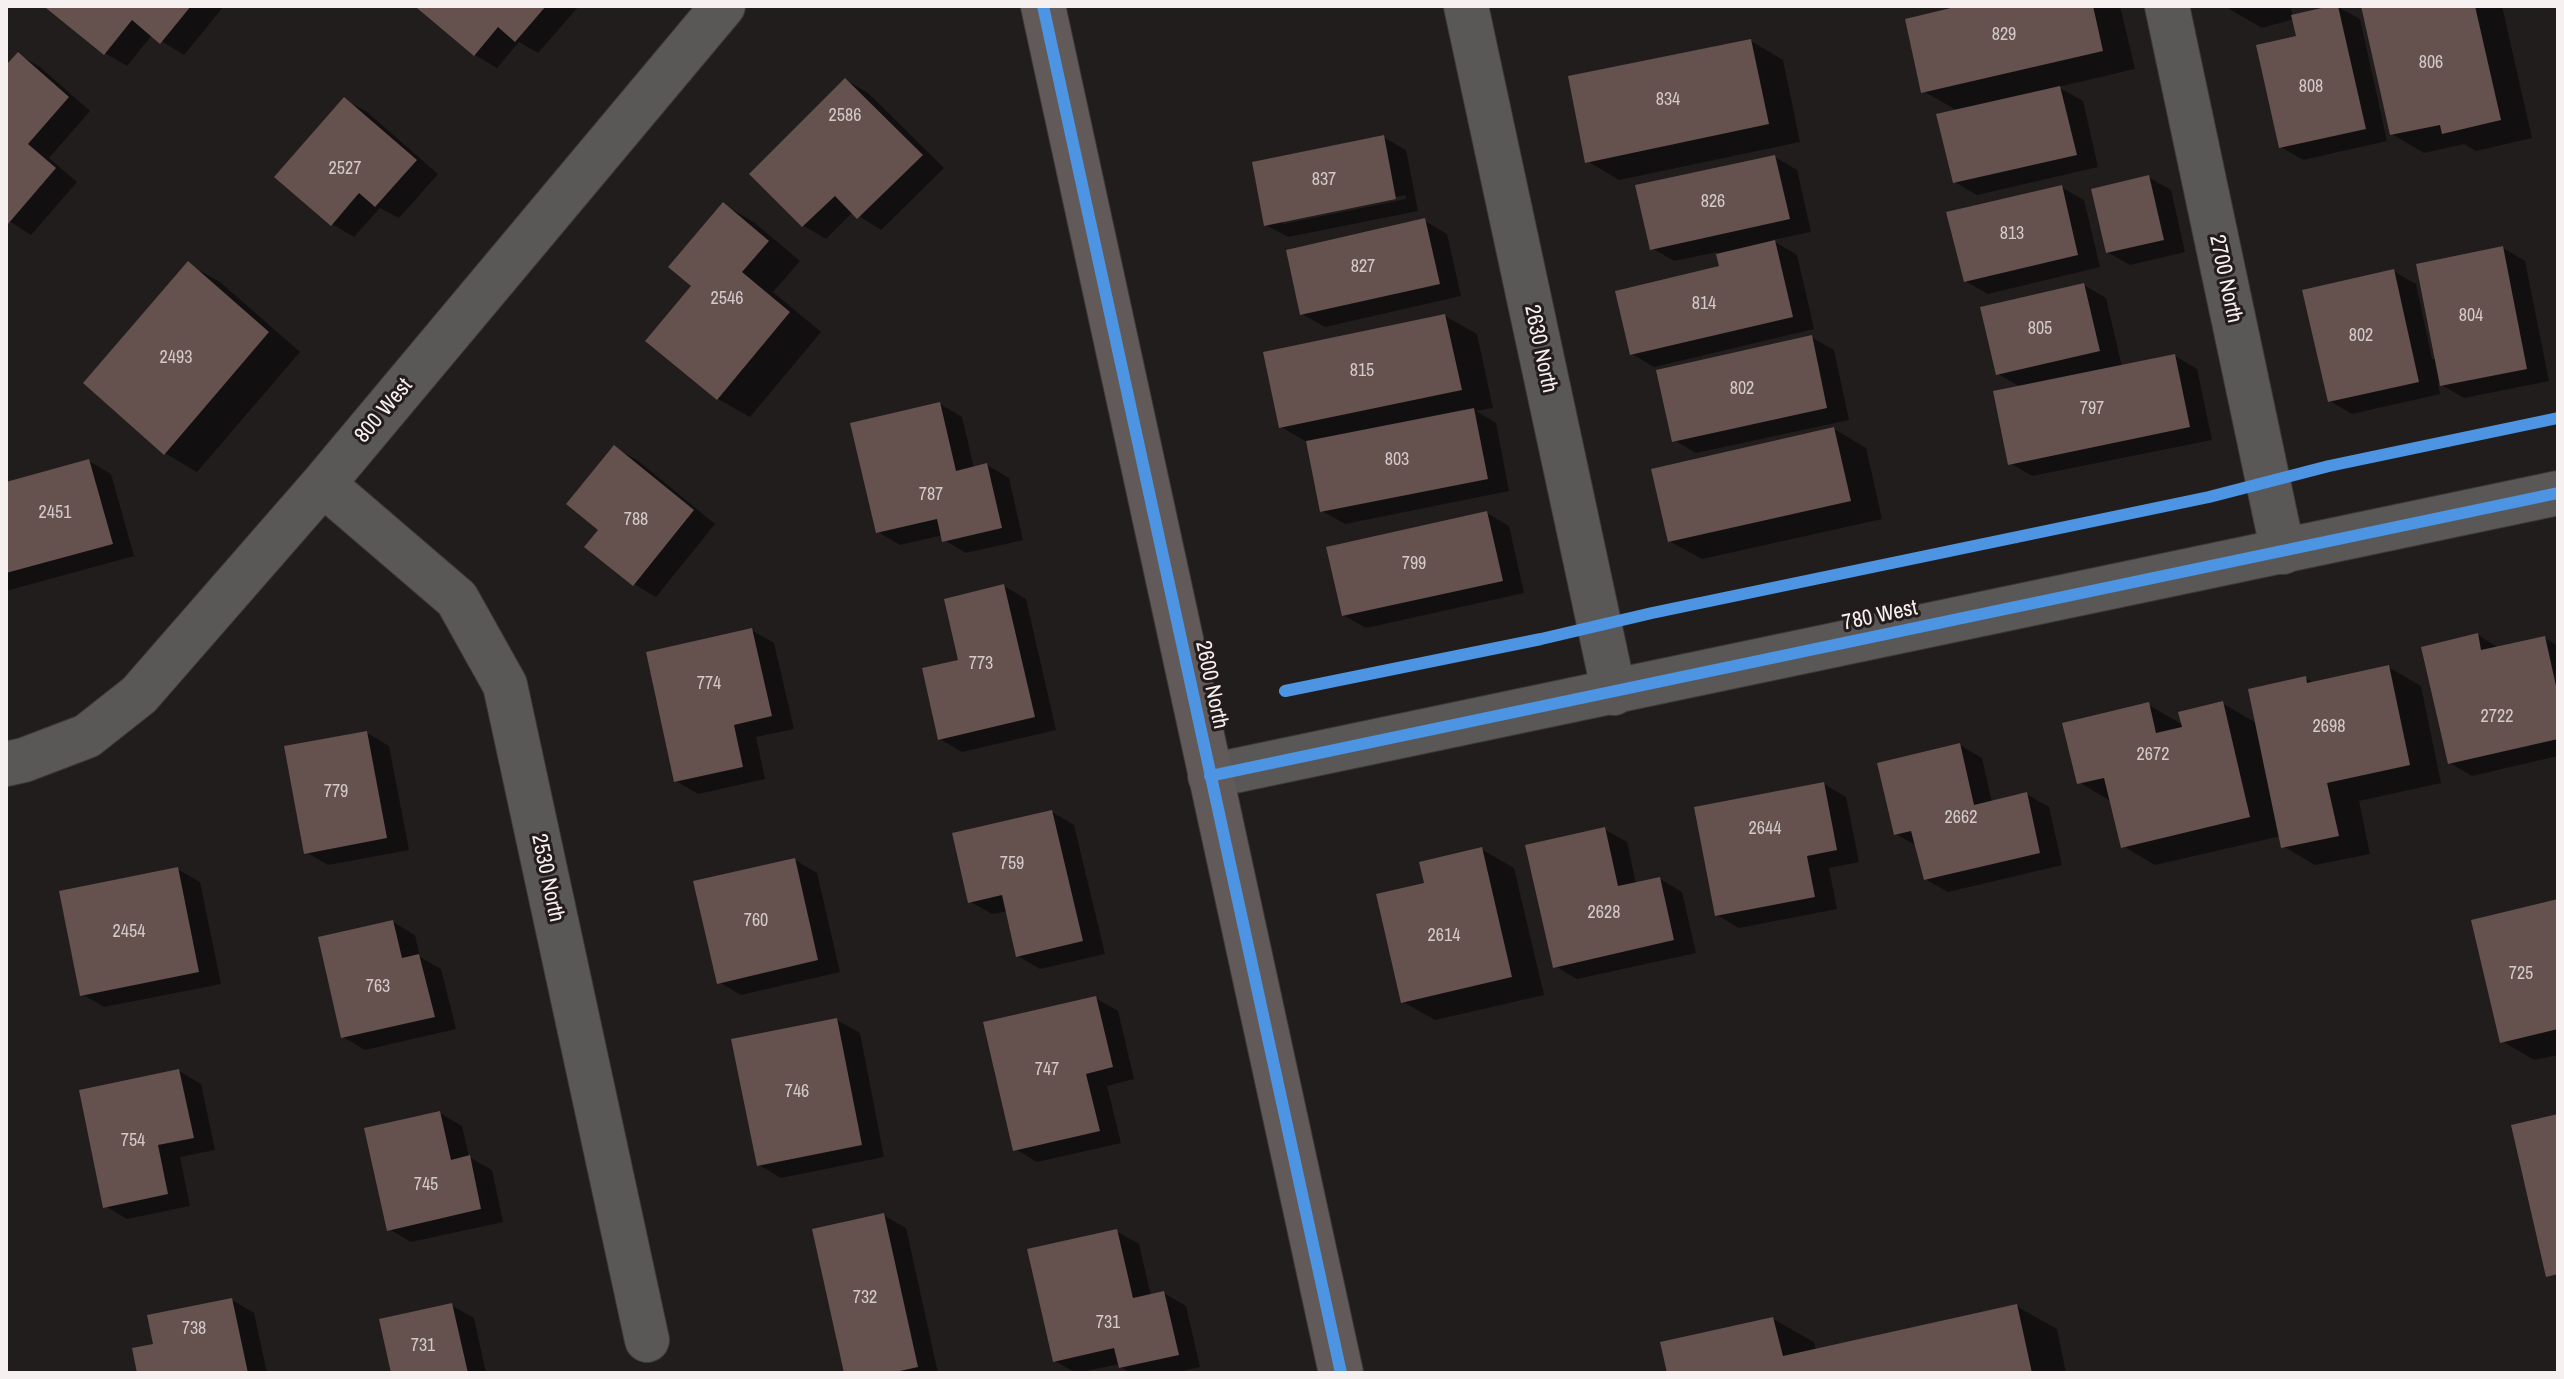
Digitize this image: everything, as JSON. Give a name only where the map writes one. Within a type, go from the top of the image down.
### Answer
[{"type":"street","name":"800 West","points":[[6,764],[87,736],[139,695],[323,484],[723,6]]},
{"type":"street","name":"2600 North","points":[[1043,6],[1341,1373]]},
{"type":"street","name":"2630 North","points":[[1466,6],[1614,693]]},
{"type":"street","name":"2700 North","points":[[2167,6],[2283,552]]},
{"type":"street","name":"2530 North","points":[[323,484],[457,599],[505,685],[647,1340]]},
{"type":"street","name":"780 West","points":[[1210,776],[2558,493]]},
{"type":"building","points":[[191,6],[160,44],[132,20],[104,55],[46,8]]},
{"type":"building","points":[[418,6],[546,6],[515,42],[498,27],[474,56]]},
{"type":"building","points":[[1959,6],[2093,6],[2103,51],[1921,93],[1905,19]]},
{"type":"building","points":[[2338,6],[2366,129],[2279,148],[2256,45],[2296,36],[2291,15]]},
{"type":"building","points":[[2361,6],[2475,6],[2501,120],[2442,134],[2440,125],[2390,135]]},
{"type":"building","points":[[1751,39],[1769,124],[1585,163],[1568,76]]},
{"type":"building","points":[[18,52],[69,97],[28,144],[56,168],[8,224],[6,65]]},
{"type":"building","points":[[845,78],[923,155],[857,219],[835,196],[802,227],[749,174]]},
{"type":"building","points":[[2060,86],[2077,155],[1953,183],[1936,114]]},
{"type":"building","points":[[344,97],[417,160],[375,207],[359,193],[331,226],[274,177]]},
{"type":"building","points":[[1384,135],[1396,199],[1264,226],[1252,162]]},
{"type":"building","points":[[1775,155],[1790,219],[1650,250],[1635,185]]},
{"type":"building","points":[[2149,175],[2164,240],[2106,253],[2091,189]]},
{"type":"building","points":[[2062,185],[2078,255],[1964,282],[1946,212]]},
{"type":"building","points":[[723,202],[769,241],[742,272],[790,312],[717,400],[645,341],[691,286],[668,267]]},
{"type":"building","points":[[1425,218],[1440,284],[1300,315],[1286,250]]},
{"type":"building","points":[[1775,240],[1793,317],[1630,355],[1615,291],[1719,266],[1716,254]]},
{"type":"building","points":[[2503,246],[2527,369],[2440,386],[2416,264]]},
{"type":"building","points":[[188,261],[269,332],[164,455],[83,383]]},
{"type":"building","points":[[2394,269],[2419,382],[2328,402],[2302,290]]},
{"type":"building","points":[[2084,283],[2100,351],[1996,375],[1980,307]]},
{"type":"building","points":[[1445,314],[1462,390],[1279,428],[1263,352]]},
{"type":"building","points":[[1812,335],[1827,408],[1672,442],[1656,370]]},
{"type":"building","points":[[2175,354],[2190,427],[2008,465],[1993,391]]},
{"type":"building","points":[[940,402],[956,471],[987,463],[1002,528],[942,542],[937,519],[876,533],[850,423]]},
{"type":"building","points":[[1474,408],[1488,479],[1320,512],[1306,441]]},
{"type":"building","points":[[1834,427],[1851,501],[1668,542],[1651,469]]},
{"type":"building","points":[[614,445],[694,510],[633,586],[584,547],[598,530],[566,504]]},
{"type":"building","points":[[89,459],[113,544],[6,573],[6,482]]},
{"type":"building","points":[[1487,511],[1503,581],[1342,616],[1326,547]]},
{"type":"building","points":[[1004,584],[1035,717],[938,740],[922,668],[958,660],[944,599]]},
{"type":"building","points":[[752,628],[772,716],[734,725],[743,767],[674,782],[646,652]]},
{"type":"building","points":[[2478,633],[2481,650],[2545,636],[2558,695],[2558,739],[2448,764],[2421,647]]},
{"type":"building","points":[[2389,665],[2410,765],[2327,783],[2339,836],[2281,848],[2248,689],[2306,676],[2307,683]]},
{"type":"building","points":[[2223,701],[2250,817],[2121,848],[2104,778],[2077,784],[2062,723],[2149,702],[2156,733],[2182,727],[2178,712]]},
{"type":"building","points":[[367,731],[387,838],[304,854],[284,746]]},
{"type":"building","points":[[1960,743],[1974,805],[2027,792],[2040,853],[1924,880],[1911,831],[1894,835],[1877,763]]},
{"type":"building","points":[[1824,782],[1837,850],[1807,856],[1815,897],[1715,916],[1694,807]]},
{"type":"building","points":[[1052,810],[1083,941],[1016,957],[1002,895],[968,903],[952,833]]},
{"type":"building","points":[[1605,827],[1618,886],[1660,877],[1674,940],[1553,968],[1525,845]]},
{"type":"building","points":[[1482,847],[1512,977],[1401,1003],[1376,894],[1424,883],[1419,862]]},
{"type":"building","points":[[795,858],[818,960],[717,984],[693,881]]},
{"type":"building","points":[[178,867],[199,972],[80,996],[59,891]]},
{"type":"building","points":[[2558,899],[2558,1029],[2500,1043],[2471,920]]},
{"type":"building","points":[[393,920],[402,958],[419,954],[435,1017],[341,1038],[318,937]]},
{"type":"building","points":[[1096,996],[1113,1067],[1086,1074],[1100,1131],[1013,1151],[983,1022]]},
{"type":"building","points":[[837,1018],[862,1145],[757,1166],[731,1039]]},
{"type":"building","points":[[179,1069],[194,1138],[158,1145],[168,1194],[103,1208],[79,1090]]},
{"type":"building","points":[[440,1111],[451,1160],[470,1155],[481,1209],[387,1231],[364,1128]]},
{"type":"building","points":[[2558,1114],[2558,1274],[2546,1277],[2511,1125]]},
{"type":"building","points":[[884,1213],[918,1367],[891,1373],[844,1373],[812,1229]]},
{"type":"building","points":[[1117,1229],[1133,1298],[1164,1291],[1179,1355],[1119,1368],[1114,1348],[1053,1362],[1027,1249]]},
{"type":"building","points":[[232,1298],[248,1373],[137,1373],[132,1348],[153,1344],[147,1315]]},
{"type":"building","points":[[452,1303],[468,1373],[391,1373],[379,1319]]},
{"type":"building","points":[[2017,1304],[2032,1373],[1667,1373],[1660,1342],[1773,1317],[1783,1356]]},
{"type":"cycle path","points":[[1043,6],[1341,1373]]},
{"type":"cycle path","points":[[1285,691],[2209,497],[2329,466],[2558,418]]},
{"type":"cycle path","points":[[1210,776],[2558,493]]}]
